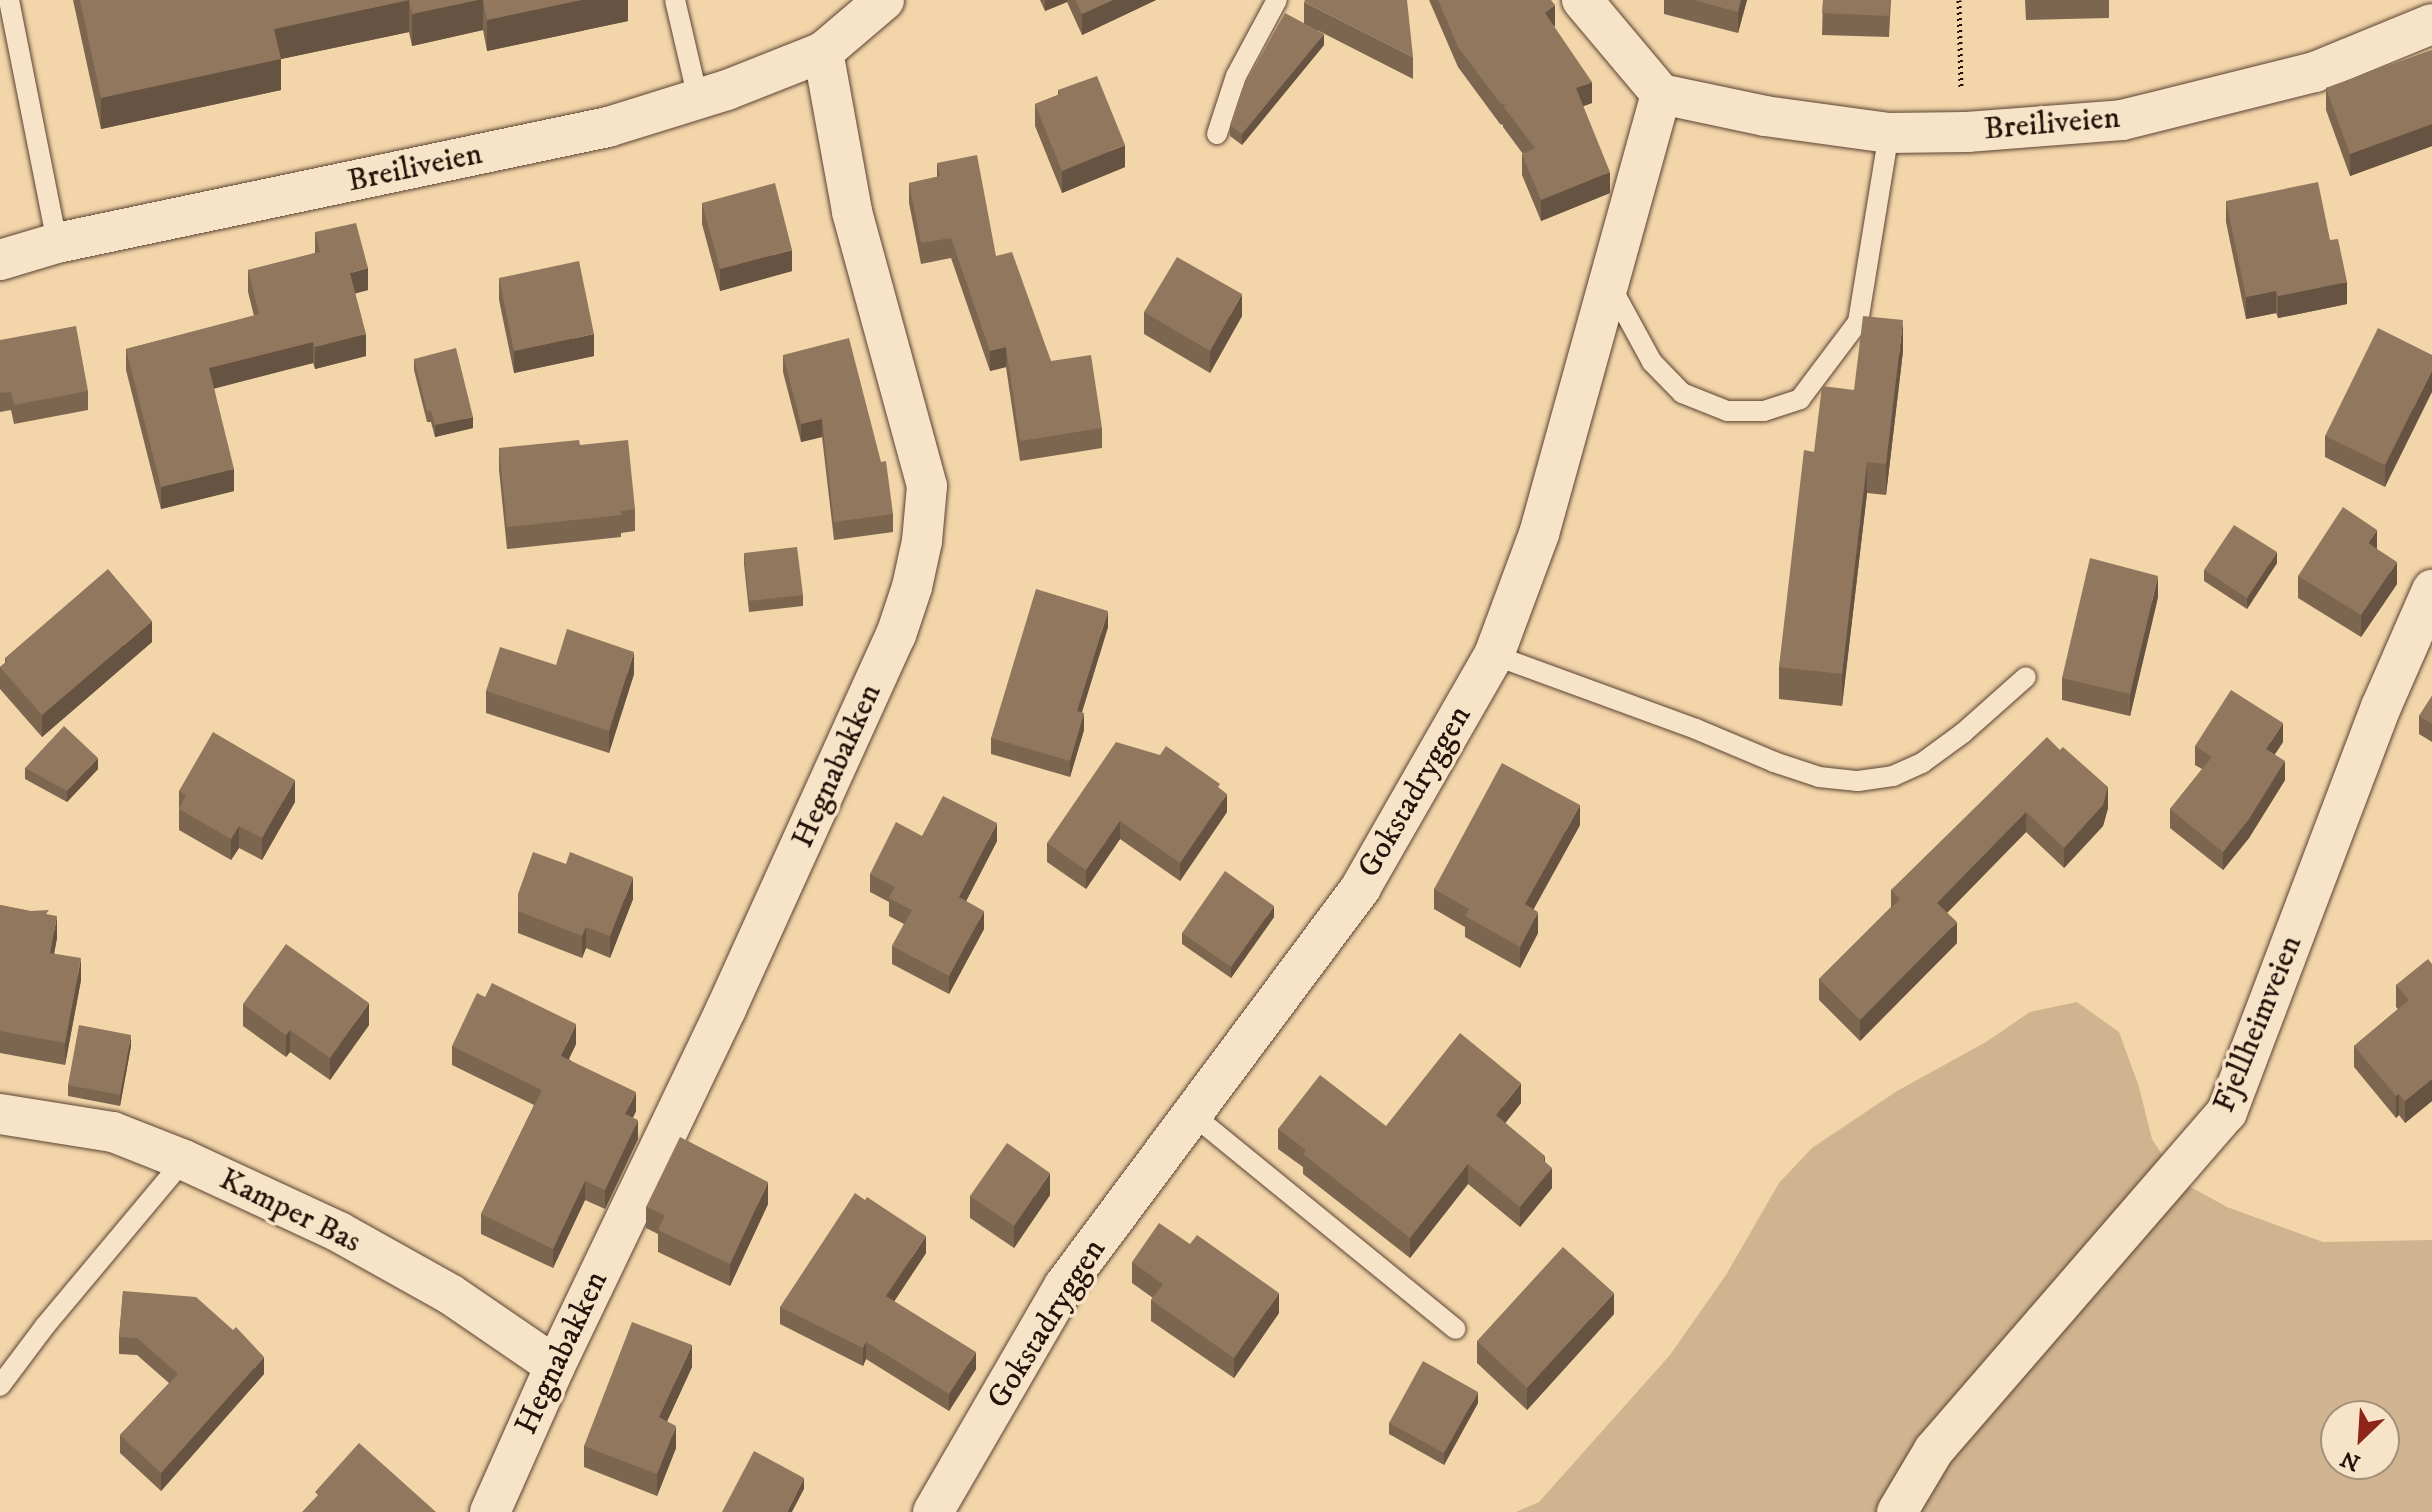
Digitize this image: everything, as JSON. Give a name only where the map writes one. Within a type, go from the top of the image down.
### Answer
[{"type":"street","points":[[823,52],[884,0]]},
{"type":"street","points":[[1582,0],[1661,94]]},
{"type":"street","name":"Breiliveien","points":[[1661,94],[1765,116],[1889,133],[1967,132],[2122,120],[2315,72],[2432,24]]},
{"type":"street","name":"Breiliveien","points":[[0,260],[57,243],[608,127],[698,99],[823,52]]},
{"type":"street","name":"Hegnabakken","points":[[490,1512],[555,1366],[726,1009],[896,635],[922,541],[927,486],[852,211],[823,52]]},
{"type":"street","name":"Gokstadryggen","points":[[933,1512],[1064,1286],[1361,887],[1494,655],[1539,534],[1661,94]]},
{"type":"street","name":"Fjellheimveien","points":[[1897,1512],[1934,1450],[2227,1112],[2381,707],[2432,590]]},
{"type":"street","name":"Kamper Bas","points":[[0,1114],[113,1132],[184,1160],[339,1232],[436,1286],[555,1366]]},
{"type":"lane","points":[[9,0],[57,243]]},
{"type":"lane","points":[[675,0],[698,99]]},
{"type":"lane","points":[[1217,134],[1236,76],[1277,0]]},
{"type":"lane","points":[[1610,285],[1652,362],[1682,393],[1727,411],[1764,411],[1800,399],[1858,322],[1889,133]]},
{"type":"lane","points":[[1494,655],[1696,729],[1774,762],[1819,777],[1858,781],[1893,776],[1922,763],[1963,733],[2026,677]]},
{"type":"lane","points":[[1192,1114],[1456,1329]]},
{"type":"lane","points":[[0,1386],[45,1326],[184,1160]]},
{"type":"path","points":[[1959,0],[1960,77],[1967,132]]},
{"type":"shaded area","points":[[2077,1002],[2119,1032],[2139,1087],[2152,1139],[2178,1180],[2227,1207],[2323,1242],[2432,1240],[2432,1512],[1516,1512],[1539,1502],[1670,1355],[1726,1275],[1779,1183],[1812,1148],[1897,1091],[1986,1042],[2030,1012]]},
{"type":"building","points":[[80,0],[409,0],[274,29],[281,59],[101,98]]},
{"type":"building","points":[[409,0],[478,0],[412,14]]},
{"type":"building","points":[[483,0],[581,0],[487,20]]},
{"type":"building","points":[[1075,0],[1113,0],[1082,14]]},
{"type":"building","points":[[1407,0],[1413,57],[1304,2]]},
{"type":"building","points":[[1438,0],[1551,0],[1555,5],[1545,13],[1592,82],[1576,88],[1610,172],[1541,200],[1522,154],[1535,148],[1503,106],[1507,106],[1500,103],[1458,47]]},
{"type":"building","points":[[1694,0],[1741,0],[1738,12]]},
{"type":"building","points":[[1823,0],[1890,0],[1889,16],[1822,13]]},
{"type":"building","points":[[1285,13],[1324,34],[1242,134],[1230,125],[1242,89]]},
{"type":"building","points":[[2432,50],[2432,124],[2350,154],[2326,88]]},
{"type":"building","points":[[1097,76],[1125,145],[1062,171],[1035,104],[1060,94],[1058,90]]},
{"type":"building","points":[[977,155],[996,256],[1012,252],[1051,361],[1091,355],[1102,428],[1020,441],[1006,347],[990,351],[951,238],[921,243],[909,183],[940,176],[937,163]]},
{"type":"building","points":[[2318,182],[2330,240],[2338,239],[2347,282],[2278,296],[2276,291],[2246,297],[2226,201]]},
{"type":"building","points":[[775,183],[792,250],[720,269],[702,203]]},
{"type":"building","points":[[356,223],[368,268],[350,273],[366,334],[315,347],[313,342],[209,368],[234,469],[161,487],[126,349],[259,314],[248,270],[320,252],[315,232]]},
{"type":"building","points":[[1177,257],[1242,294],[1210,351],[1144,312]]},
{"type":"building","points":[[579,261],[594,334],[514,351],[499,278]]},
{"type":"building","points":[[1863,316],[1903,320],[1886,464],[1867,462],[1842,674],[1779,667],[1804,450],[1814,452],[1822,386],[1854,390]]},
{"type":"building","points":[[76,326],[88,391],[14,405],[11,392],[0,393],[0,340]]},
{"type":"building","points":[[2378,328],[2432,355],[2432,370],[2385,465],[2325,436]]},
{"type":"building","points":[[849,338],[881,462],[886,461],[893,514],[834,522],[822,419],[801,424],[783,355]]},
{"type":"building","points":[[456,348],[473,417],[435,425],[431,411],[427,411],[414,359]]},
{"type":"building","points":[[579,440],[580,445],[628,440],[635,509],[621,511],[621,515],[507,527],[499,448]]},
{"type":"building","points":[[2343,507],[2377,530],[2368,543],[2397,562],[2361,615],[2298,576]]},
{"type":"building","points":[[2234,525],[2277,552],[2247,598],[2204,570]]},
{"type":"building","points":[[797,547],[803,595],[749,601],[744,553]]},
{"type":"building","points":[[2090,558],[2158,576],[2130,694],[2062,678]]},
{"type":"building","points":[[108,569],[152,621],[42,715],[0,667],[7,661],[5,658]]},
{"type":"building","points":[[1036,589],[1108,611],[1077,711],[1084,713],[1070,761],[991,738]]},
{"type":"building","points":[[567,629],[634,652],[609,731],[486,691],[500,647],[556,665]]},
{"type":"building","points":[[2231,690],[2283,723],[2266,749],[2285,761],[2249,819],[2223,852],[2170,809],[2212,757],[2195,746]]},
{"type":"building","points":[[2432,696],[2432,724],[2419,716]]},
{"type":"building","points":[[64,726],[98,758],[67,791],[25,768]]},
{"type":"building","points":[[213,732],[295,780],[262,838],[239,826],[231,839],[179,809],[186,795],[179,791]]},
{"type":"building","points":[[2047,737],[2060,750],[2063,747],[2108,787],[2103,805],[2064,848],[2026,812],[1937,903],[1957,922],[1860,1020],[1819,979],[1900,899],[1891,890]]},
{"type":"building","points":[[1116,742],[1160,755],[1166,746],[1220,784],[1218,787],[1227,794],[1180,863],[1120,821],[1086,870],[1047,843]]},
{"type":"building","points":[[1502,763],[1580,805],[1525,904],[1538,912],[1520,947],[1465,916],[1469,909],[1434,889]]},
{"type":"building","points":[[943,796],[997,823],[959,897],[984,911],[949,976],[892,946],[912,910],[889,898],[895,887],[870,874],[896,822],[922,836]]},
{"type":"building","points":[[533,852],[566,864],[570,852],[633,877],[610,936],[586,927],[582,936],[518,911],[518,894]]},
{"type":"building","points":[[1225,871],[1274,906],[1231,967],[1182,933]]},
{"type":"building","points":[[0,905],[31,911],[49,910],[46,914],[57,916],[50,953],[81,958],[65,1043],[0,1031]]},
{"type":"building","points":[[286,944],[369,1003],[330,1058],[290,1030],[286,1035],[243,1004]]},
{"type":"building","points":[[2428,959],[2432,964],[2432,1079],[2405,1101],[2399,1094],[2396,1096],[2354,1046],[2409,1000],[2396,985]]},
{"type":"building","points":[[492,983],[576,1024],[561,1056],[636,1092],[625,1114],[638,1120],[605,1190],[585,1181],[553,1249],[481,1214],[542,1090],[452,1046],[477,993],[485,997]]},
{"type":"building","points":[[79,1025],[131,1035],[120,1095],[68,1085]]},
{"type":"building","points":[[1460,1033],[1521,1083],[1496,1115],[1545,1156],[1543,1160],[1552,1168],[1520,1207],[1468,1164],[1410,1238],[1303,1154],[1306,1150],[1278,1129],[1320,1075],[1386,1126]]},
{"type":"building","points":[[680,1137],[768,1182],[730,1264],[658,1230],[665,1215],[646,1207]]},
{"type":"building","points":[[1007,1143],[1050,1173],[1014,1226],[970,1196]]},
{"type":"building","points":[[855,1193],[865,1200],[867,1197],[926,1236],[886,1296],[976,1352],[949,1394],[866,1342],[863,1348],[780,1307]]},
{"type":"building","points":[[1159,1223],[1190,1244],[1197,1235],[1279,1293],[1234,1358],[1151,1300],[1163,1284],[1132,1262]]},
{"type":"building","points":[[1563,1247],[1614,1293],[1527,1388],[1477,1341]]},
{"type":"building","points":[[123,1291],[196,1297],[233,1330],[236,1327],[264,1357],[161,1473],[120,1435],[178,1374],[137,1338],[119,1337]]},
{"type":"building","points":[[632,1322],[692,1345],[659,1417],[676,1426],[657,1474],[584,1446]]},
{"type":"building","points":[[1423,1361],[1478,1392],[1444,1453],[1389,1423]]},
{"type":"building","points":[[359,1443],[436,1512],[302,1512],[318,1495],[315,1492]]},
{"type":"building","points":[[754,1451],[804,1478],[787,1512],[722,1512]]}]
